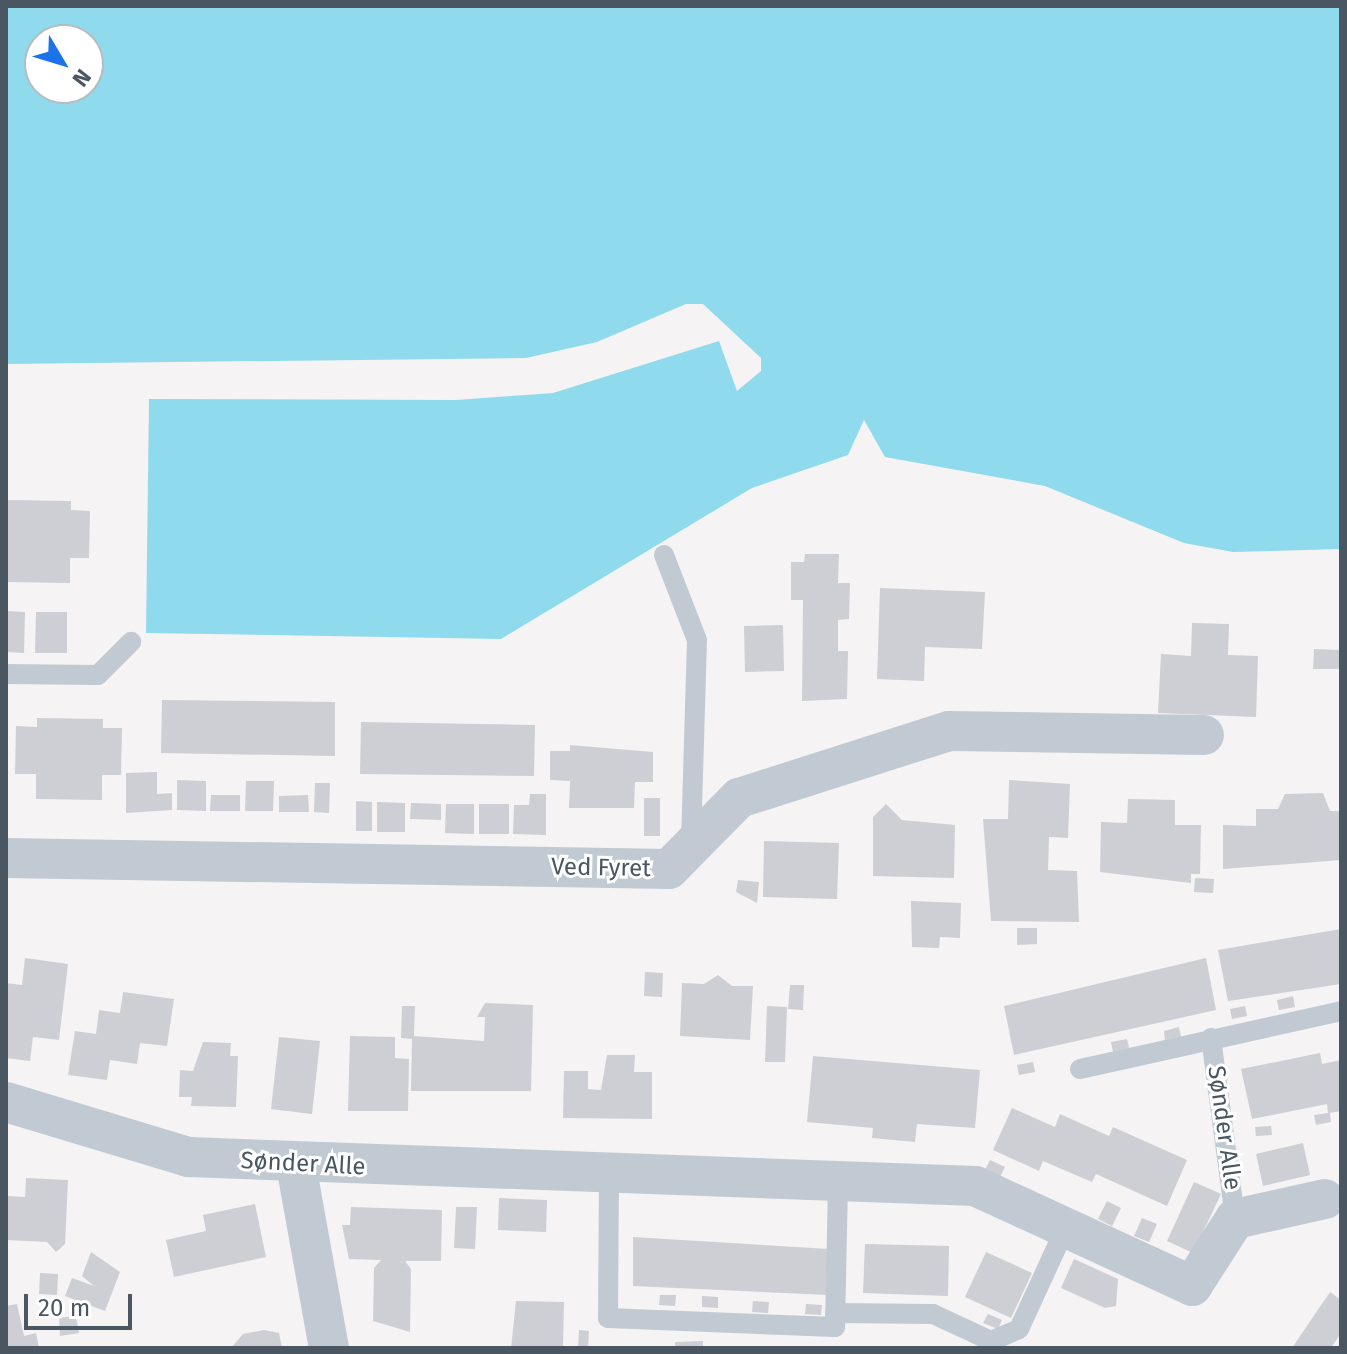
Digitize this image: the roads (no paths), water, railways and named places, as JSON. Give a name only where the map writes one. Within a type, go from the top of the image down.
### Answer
[{"type":"street","name":"Ved Fyret","points":[[6,858],[669,869],[739,798],[949,731],[1204,735]]},
{"type":"street","name":"Sønder Alle","points":[[6,1102],[188,1157],[296,1165],[838,1179],[975,1186],[1192,1286],[1235,1219],[1325,1199]]},
{"type":"street","points":[[296,1165],[329,1348]]},
{"type":"lane","points":[[664,555],[697,640],[690,847]]},
{"type":"lane","points":[[6,674],[98,675],[131,642]]},
{"type":"lane","name":"Sønder Alle","points":[[1080,1069],[1341,1011]]},
{"type":"lane","name":"Sønder Alle","points":[[1211,1038],[1231,1146],[1235,1219]]},
{"type":"lane","points":[[609,1174],[608,1318],[835,1327],[838,1179]]},
{"type":"lane","points":[[835,1313],[933,1314],[991,1341],[1019,1329],[1066,1227]]},
{"type":"water","points":[[6,6],[1341,6],[1341,549],[1233,552],[1184,543],[1045,486],[885,457],[864,420],[848,455],[752,488],[501,639],[146,633],[149,399],[456,400],[553,393],[719,341],[737,391],[761,371],[761,358],[703,304],[686,304],[597,342],[526,358],[6,364]]}]
